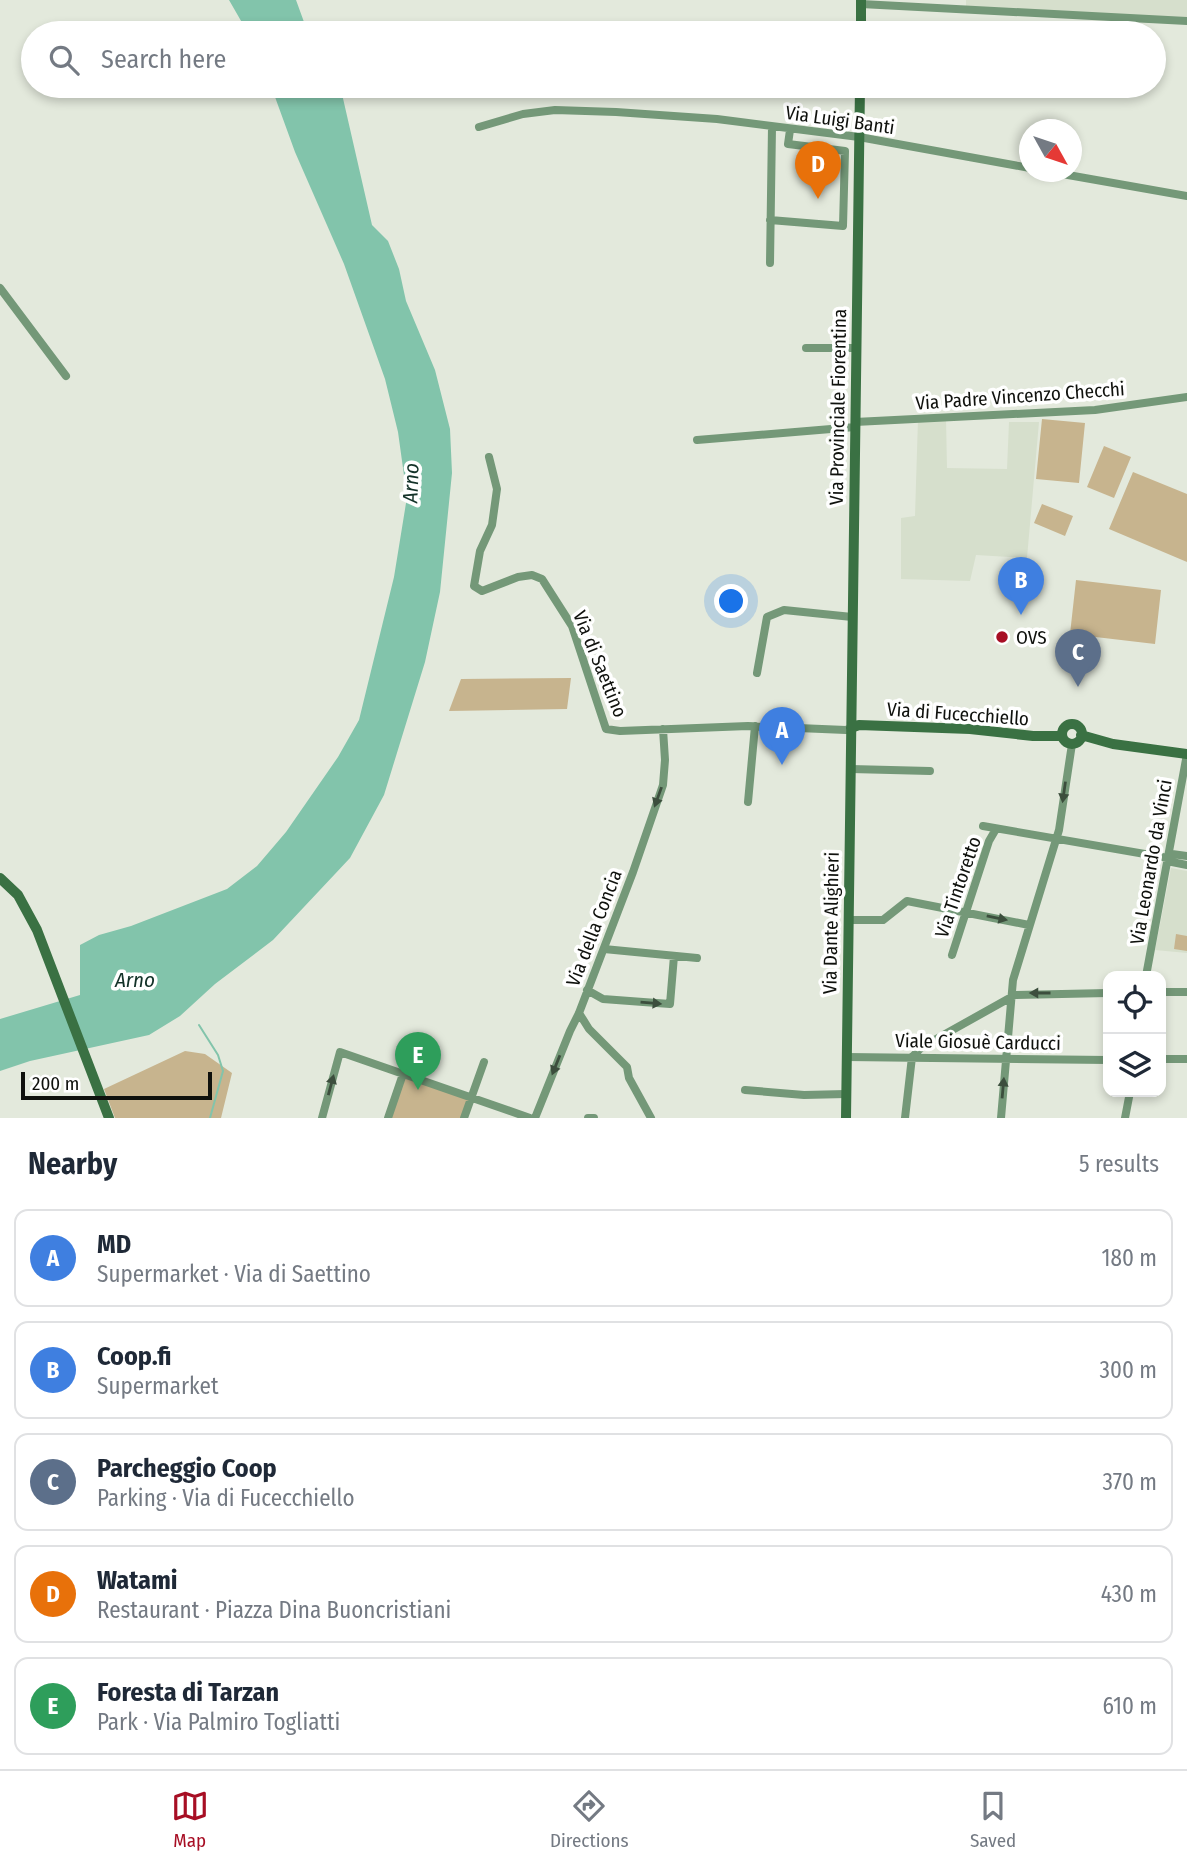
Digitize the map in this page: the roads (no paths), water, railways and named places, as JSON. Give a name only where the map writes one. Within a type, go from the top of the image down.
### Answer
[{"type":"main road","points":[[861,2],[861,21]]},
{"type":"main road","name":"Via Provinciale Fiorentina","points":[[851,728],[860,98]]},
{"type":"main road","name":"Via di Fucecchiello","points":[[851,728],[859,725],[970,729],[1033,736],[1062,736],[1064,727],[1070,724],[1079,727],[1081,735],[1113,744],[1187,754]]},
{"type":"main road","name":"Via Dante Alighieri","points":[[846,1118],[851,728]]},
{"type":"main road","points":[[1062,736],[1066,742],[1072,744],[1079,740],[1081,735]]},
{"type":"main road","points":[[0,878],[18,895],[37,930],[109,1118]]},
{"type":"street","points":[[861,2],[1187,21]]},
{"type":"street","name":"Via Luigi Banti","points":[[479,127],[523,114],[555,110],[616,111],[717,119],[859,137],[1019,166]]},
{"type":"street","points":[[770,263],[772,127]]},
{"type":"street","points":[[790,130],[788,144],[845,150],[843,226]]},
{"type":"street","points":[[1082,177],[1187,196]]},
{"type":"street","points":[[770,220],[858,226]]},
{"type":"street","points":[[0,288],[66,376]]},
{"type":"street","points":[[807,348],[857,348]]},
{"type":"street","name":"Via Padre Vincenzo Checchi","points":[[697,440],[855,425],[1095,410],[1187,397]]},
{"type":"street","name":"Via di Saettino","points":[[489,457],[497,489],[492,525],[480,551],[474,586],[482,591],[518,577],[532,575],[541,579],[572,626],[604,726],[612,731],[755,726],[846,730],[851,728]]},
{"type":"street","points":[[757,673],[767,617],[784,610],[852,617]]},
{"type":"street","points":[[748,802],[755,726]]},
{"type":"street","name":"Via della Concia","points":[[651,1118],[629,1078],[627,1067],[589,1029],[579,1013],[663,785],[666,760],[663,729]]},
{"type":"street","points":[[1000,1118],[1010,997],[1017,963],[1055,840],[1072,744]]},
{"type":"street","name":"Via Leonardo da Vinci","points":[[1147,971],[1187,754]]},
{"type":"street","points":[[851,769],[930,771]]},
{"type":"street","points":[[983,826],[1168,858],[1172,862],[1187,865]]},
{"type":"street","name":"Via Tintoretto","points":[[951,955],[989,841],[996,829]]},
{"type":"street","points":[[1168,858],[1172,854],[1187,856]]},
{"type":"street","points":[[849,920],[883,920],[907,901],[1029,925]]},
{"type":"street","points":[[604,949],[697,958]]},
{"type":"street","points":[[587,990],[603,999],[670,1004],[674,956]]},
{"type":"street","points":[[1166,992],[1187,992]]},
{"type":"street","points":[[905,1118],[912,1057],[922,1047],[1010,997],[1023,993],[1103,993]]},
{"type":"street","points":[[322,1118],[340,1052],[532,1118],[579,1013]]},
{"type":"street","name":"Viale Giosuè Carducci","points":[[847,1056],[1103,1060]]},
{"type":"street","points":[[1166,1059],[1187,1059]]},
{"type":"street","points":[[464,1118],[484,1062]]},
{"type":"street","points":[[388,1118],[403,1074]]},
{"type":"street","points":[[745,1090],[804,1095],[846,1094]]},
{"type":"street","points":[[1125,1118],[1128,1097]]},
{"type":"street","points":[[588,1118],[594,1118]]},
{"type":"water","points":[[229,0],[296,0],[304,21],[241,21]]},
{"type":"water","name":"Arno","points":[[275,98],[343,98],[372,225],[388,241],[399,269],[406,301],[435,370],[450,429],[452,473],[440,592],[425,662],[384,795],[350,858],[273,940],[215,984],[180,1016],[149,1035],[30,1061],[0,1071],[0,1019],[80,995],[80,945],[99,935],[131,926],[227,889],[257,866],[286,832],[338,757],[359,720],[394,577],[407,497],[398,432],[385,379],[344,264],[295,152]]},
{"type":"waterway","points":[[199,1025],[218,1055],[223,1071],[210,1118]]},
{"type":"place","name":"Watami","points":[[818,199]]},
{"type":"place","name":"Coop.fi","points":[[1021,615]]},
{"type":"place","name":"OVS","points":[[1002,637]]},
{"type":"place","name":"Parcheggio Coop","points":[[1078,687]]},
{"type":"place","name":"MD","points":[[782,765]]},
{"type":"place","name":"Foresta di Tarzan","points":[[418,1090]]}]
